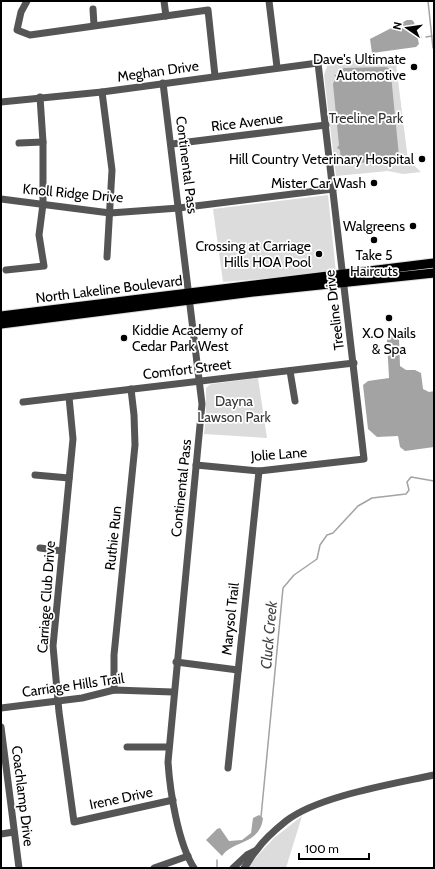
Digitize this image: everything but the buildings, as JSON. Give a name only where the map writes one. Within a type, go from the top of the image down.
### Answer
[{"type":"main road","name":"North Lakeline Boulevard","points":[[1,324],[190,297],[344,278],[434,263]]},
{"type":"main road","name":"North Lakeline Boulevard","points":[[344,278],[434,273]]},
{"type":"main road","name":"North Lakeline Boulevard","points":[[1,316],[190,297]]},
{"type":"street","points":[[27,1],[21,12],[17,30],[30,35],[208,10],[215,76]]},
{"type":"street","points":[[164,1],[166,16]]},
{"type":"street","points":[[269,1],[277,67]]},
{"type":"street","points":[[93,9],[94,25]]},
{"type":"street","name":"Meghan Drive","points":[[1,102],[102,92],[277,67],[318,63]]},
{"type":"street","name":"Treeline Drive","points":[[318,63],[364,459]]},
{"type":"street","name":"Continental Pass","points":[[163,83],[172,144],[202,404],[168,747],[168,776],[173,800],[188,856],[194,868]]},
{"type":"street","points":[[102,92],[112,170],[106,256]]},
{"type":"street","points":[[6,270],[44,266],[39,235],[43,204],[44,142],[40,97]]},
{"type":"street","name":"Rice Avenue","points":[[172,144],[326,125]]},
{"type":"street","points":[[19,143],[44,142]]},
{"type":"street","name":"Knoll Ridge Drive","points":[[1,200],[110,213],[179,208],[333,189]]},
{"type":"street","name":"Comfort Street","points":[[22,402],[354,363]]},
{"type":"street","points":[[290,371],[295,401]]},
{"type":"street","name":"Ruthie Run","points":[[114,690],[114,654],[135,445],[131,389]]},
{"type":"street","name":"Carriage Club Drive","points":[[69,397],[73,439],[53,646],[74,822]]},
{"type":"street","name":"Jolie Lane","points":[[196,465],[259,471],[364,459]]},
{"type":"street","name":"Marysol Trail","points":[[228,768],[259,471]]},
{"type":"street","points":[[35,475],[69,478]]},
{"type":"street","points":[[40,548],[62,551]]},
{"type":"street","points":[[176,662],[238,670]]},
{"type":"street","name":"Carriage Hills Trail","points":[[1,708],[82,698],[114,690],[173,692]]},
{"type":"street","name":"Coachlamp Drive","points":[[1,727],[19,868]]},
{"type":"street","points":[[127,747],[168,747]]},
{"type":"street","points":[[233,868],[247,855],[255,851],[287,820],[309,806],[434,775]]},
{"type":"street","name":"Irene Drive","points":[[74,822],[173,800]]},
{"type":"street","points":[[1,834],[14,832]]},
{"type":"street","points":[[244,868],[251,860],[255,851]]},
{"type":"street","points":[[154,868],[188,856]]},
{"type":"green space","name":"Treeline Park","points":[[395,56],[408,160],[421,172],[403,174],[388,171],[336,176],[324,75],[328,63]]},
{"type":"green space","points":[[328,195],[336,273],[223,282],[213,209]]},
{"type":"green space","name":"Dayna Lawson Park","points":[[258,378],[267,438],[204,434],[206,416],[206,388],[211,384]]},
{"type":"green space","points":[[302,816],[286,868],[246,868],[274,838]]},
{"type":"shaded area","points":[[407,20],[412,20],[414,22],[419,44],[416,47],[372,53],[370,39]]},
{"type":"shaded area","name":"Treeline Park","points":[[344,68],[389,68],[391,75],[399,156],[395,160],[346,164],[341,163],[340,150],[337,148],[339,145],[333,84],[336,77],[334,75],[339,75],[339,70]]},
{"type":"shaded area","points":[[396,333],[399,338],[400,366],[406,370],[415,370],[421,373],[423,389],[429,392],[434,391],[434,447],[405,451],[400,447],[398,436],[377,437],[368,429],[363,385],[368,381],[389,378],[387,340],[388,335]]},
{"type":"shaded area","points":[[259,815],[263,818],[261,827],[257,833],[252,838],[233,847],[222,856],[206,840],[220,828],[229,841],[242,840],[251,833],[253,818]]},
{"type":"waterway","points":[[428,1],[433,48]]},
{"type":"waterway","points":[[426,37],[432,36]]},
{"type":"waterway","points":[[416,38],[421,37]]},
{"type":"waterway","name":"Cluck Creek","points":[[261,817],[283,588],[294,575],[317,559],[320,545],[327,535],[333,533],[358,506],[372,498],[406,494],[409,490],[407,482],[411,477],[434,481]]},
{"type":"waterway","name":"Cluck Creek","points":[[217,860],[217,868]]},
{"type":"place","name":"Dave's Ultimate Automotive","points":[[414,67]]},
{"type":"place","name":"Hill Country Veterinary Hospital","points":[[422,159]]},
{"type":"place","name":"Mister Car Wash","points":[[374,183]]},
{"type":"place","name":"Walgreens","points":[[413,226]]},
{"type":"place","name":"Take 5 Haircuts","points":[[374,240]]},
{"type":"place","name":"Crossing at Carriage Hills HOA Pool","points":[[319,254]]},
{"type":"place","name":"X.O Nails & Spa","points":[[389,318]]},
{"type":"place","name":"Kiddie Academy of Cedar Park West","points":[[124,338]]}]
